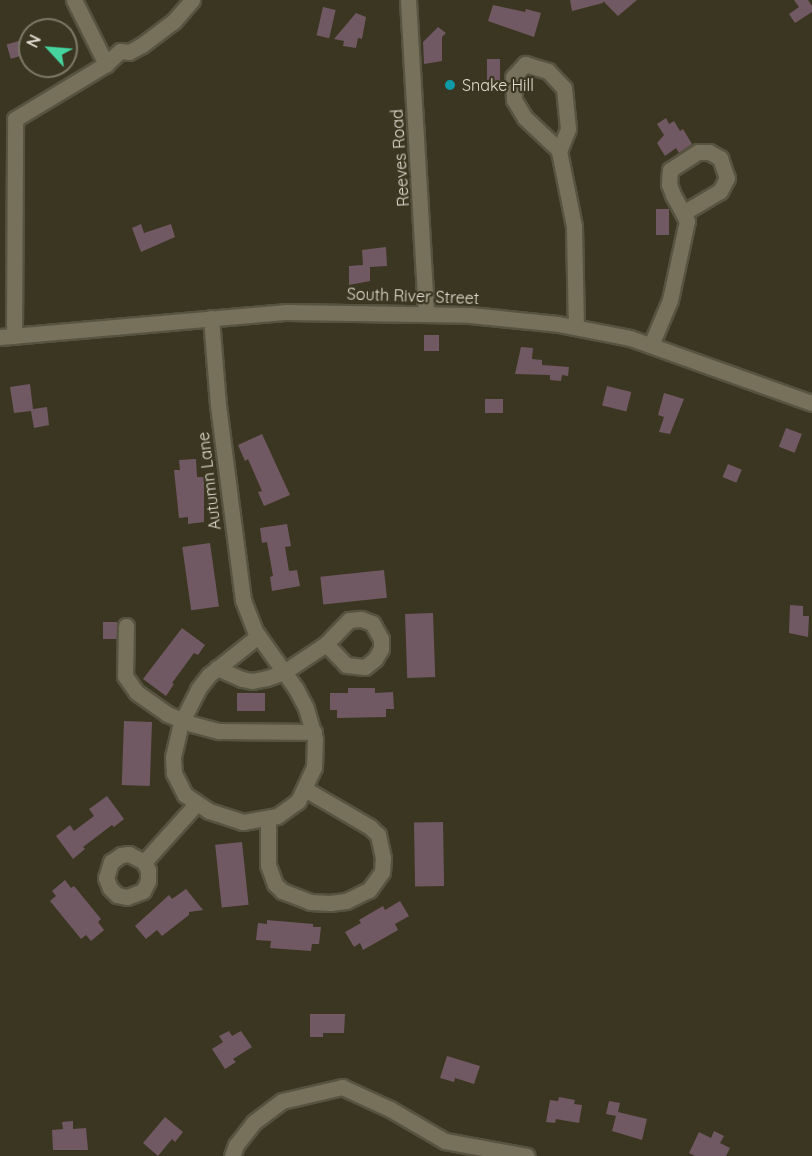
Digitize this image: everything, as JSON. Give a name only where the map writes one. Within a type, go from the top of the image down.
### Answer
[{"type":"street","points":[[74,0],[106,64]]},
{"type":"street","points":[[7,336],[15,119],[106,64],[120,51],[129,52],[173,22],[192,0]]},
{"type":"street","name":"Reeves Road","points":[[408,0],[426,313]]},
{"type":"street","points":[[559,150],[525,118],[513,99],[513,77],[525,64],[548,71],[564,88],[568,129],[559,150],[574,226],[576,327]]},
{"type":"street","points":[[651,345],[670,300],[687,221],[683,213]]},
{"type":"street","name":"South River Street","points":[[7,336],[287,312],[470,315],[576,327],[651,345],[812,403]]},
{"type":"street","name":"Autumn Lane","points":[[212,318],[218,405],[243,600],[258,636],[306,708],[314,732],[314,767],[305,789],[288,810],[268,820]]},
{"type":"street","points":[[126,626],[124,667],[128,683],[148,702],[182,720],[219,731],[314,732]]},
{"type":"street","points":[[258,636],[217,668],[198,689],[182,720],[175,742],[174,773],[185,795],[196,804],[243,822],[268,820],[268,865],[275,884],[282,891],[310,902],[330,903],[346,901],[369,890],[382,872],[383,858],[378,835],[370,827],[305,789]]},
{"type":"street","points":[[217,668],[252,681],[284,672],[326,644]]},
{"type":"street","points":[[144,862],[196,804]]},
{"type":"street","points":[[232,1156],[236,1145],[254,1122],[282,1101],[342,1088],[390,1109],[445,1141],[527,1156]]},
{"type":"building","points":[[570,0],[637,0],[618,16],[603,1],[603,3],[572,11]]},
{"type":"building","points":[[794,0],[808,0],[812,6],[812,12],[795,23],[789,14],[799,7]]},
{"type":"building","points":[[493,5],[541,13],[534,37],[488,21]]},
{"type":"building","points":[[323,7],[336,10],[329,38],[316,35]]},
{"type":"building","points":[[356,13],[366,17],[362,39],[358,38],[356,48],[343,46],[344,41],[334,39]]},
{"type":"building","points":[[438,27],[446,33],[442,37],[442,61],[424,64],[423,42]]},
{"type":"building","points":[[18,41],[18,57],[11,59],[7,44]]},
{"type":"building","points":[[487,59],[500,59],[500,84],[487,84]]},
{"type":"building","points":[[666,118],[669,124],[674,121],[680,131],[683,129],[692,144],[679,153],[676,148],[665,156],[657,143],[664,135],[657,124]]},
{"type":"building","points":[[656,209],[669,209],[669,235],[656,235]]},
{"type":"building","points":[[141,224],[144,233],[171,224],[175,237],[141,252],[132,228]]},
{"type":"building","points":[[386,247],[387,266],[370,267],[370,281],[349,285],[349,266],[363,265],[362,250]]},
{"type":"building","points":[[424,335],[439,335],[439,351],[424,351]]},
{"type":"building","points":[[521,347],[533,348],[532,359],[542,360],[542,365],[569,367],[568,376],[562,375],[561,381],[550,380],[550,375],[515,374]]},
{"type":"building","points":[[30,384],[33,409],[47,407],[49,425],[34,428],[31,411],[14,413],[10,387]]},
{"type":"building","points":[[607,386],[631,392],[626,411],[602,405]]},
{"type":"building","points":[[664,393],[684,399],[670,434],[659,432],[664,417],[658,415]]},
{"type":"building","points":[[485,399],[503,399],[503,413],[485,413]]},
{"type":"building","points":[[786,428],[802,434],[795,453],[779,447]]},
{"type":"building","points":[[262,434],[290,495],[264,506],[258,492],[262,491],[248,459],[245,461],[238,445]]},
{"type":"building","points":[[196,459],[197,477],[204,477],[204,522],[188,524],[188,517],[179,518],[174,470],[180,470],[179,460]]},
{"type":"building","points":[[728,464],[742,470],[736,483],[723,477]]},
{"type":"building","points":[[287,524],[291,546],[285,547],[289,571],[297,570],[300,586],[272,591],[270,577],[273,576],[267,542],[262,543],[260,528]]},
{"type":"building","points":[[210,543],[219,606],[191,610],[182,547]]},
{"type":"building","points":[[384,570],[387,598],[323,605],[320,577]]},
{"type":"building","points":[[790,605],[803,606],[803,616],[809,616],[808,637],[789,633]]},
{"type":"building","points":[[433,613],[435,677],[407,678],[405,614]]},
{"type":"building","points":[[103,622],[117,622],[117,639],[103,639]]},
{"type":"building","points":[[182,628],[205,645],[198,655],[194,653],[172,683],[174,684],[166,696],[143,679]]},
{"type":"building","points":[[348,688],[375,688],[375,693],[393,692],[394,709],[386,709],[386,717],[337,718],[337,710],[330,710],[330,693],[348,693]]},
{"type":"building","points":[[237,693],[265,693],[265,711],[237,711]]},
{"type":"building","points":[[124,721],[152,722],[150,786],[122,785]]},
{"type":"building","points":[[107,796],[124,819],[114,827],[112,825],[83,847],[85,849],[73,859],[56,836],[70,825],[74,831],[94,816],[89,809]]},
{"type":"building","points":[[443,822],[444,886],[415,886],[414,823]]},
{"type":"building","points":[[242,842],[249,905],[222,907],[215,845]]},
{"type":"building","points":[[65,880],[71,888],[74,886],[101,919],[98,922],[104,930],[91,941],[86,935],[81,939],[50,901],[56,896],[52,891]]},
{"type":"building","points":[[186,889],[203,910],[189,912],[189,915],[162,936],[157,930],[146,939],[135,926],[169,895],[172,899]]},
{"type":"building","points":[[400,901],[409,916],[395,924],[398,930],[363,950],[360,943],[354,947],[345,932],[361,923],[359,920],[383,906],[385,910]]},
{"type":"building","points":[[267,920],[313,924],[313,927],[321,927],[319,944],[312,944],[311,951],[270,948],[271,941],[256,940],[258,923],[267,924]]},
{"type":"building","points":[[310,1014],[345,1014],[344,1033],[323,1033],[323,1037],[310,1037]]},
{"type":"building","points":[[229,1031],[232,1036],[241,1031],[252,1047],[233,1059],[236,1062],[225,1069],[212,1049],[223,1042],[219,1036]]},
{"type":"building","points":[[447,1056],[480,1066],[474,1084],[455,1078],[454,1082],[440,1078]]},
{"type":"building","points":[[559,1097],[575,1100],[574,1104],[582,1105],[579,1123],[556,1119],[555,1123],[546,1122],[550,1100],[558,1101]]},
{"type":"building","points":[[609,1101],[620,1103],[618,1112],[647,1119],[642,1140],[612,1131],[616,1116],[606,1114]]},
{"type":"building","points":[[165,1117],[183,1132],[175,1142],[172,1139],[158,1156],[143,1143]]},
{"type":"building","points":[[73,1121],[73,1129],[86,1128],[88,1150],[53,1150],[52,1130],[63,1129],[62,1122]]},
{"type":"building","points":[[714,1131],[724,1136],[720,1143],[730,1148],[726,1156],[695,1156],[689,1153],[699,1132],[711,1138]]},
{"type":"place","name":"Snake Hill","points":[[450,85]]}]
